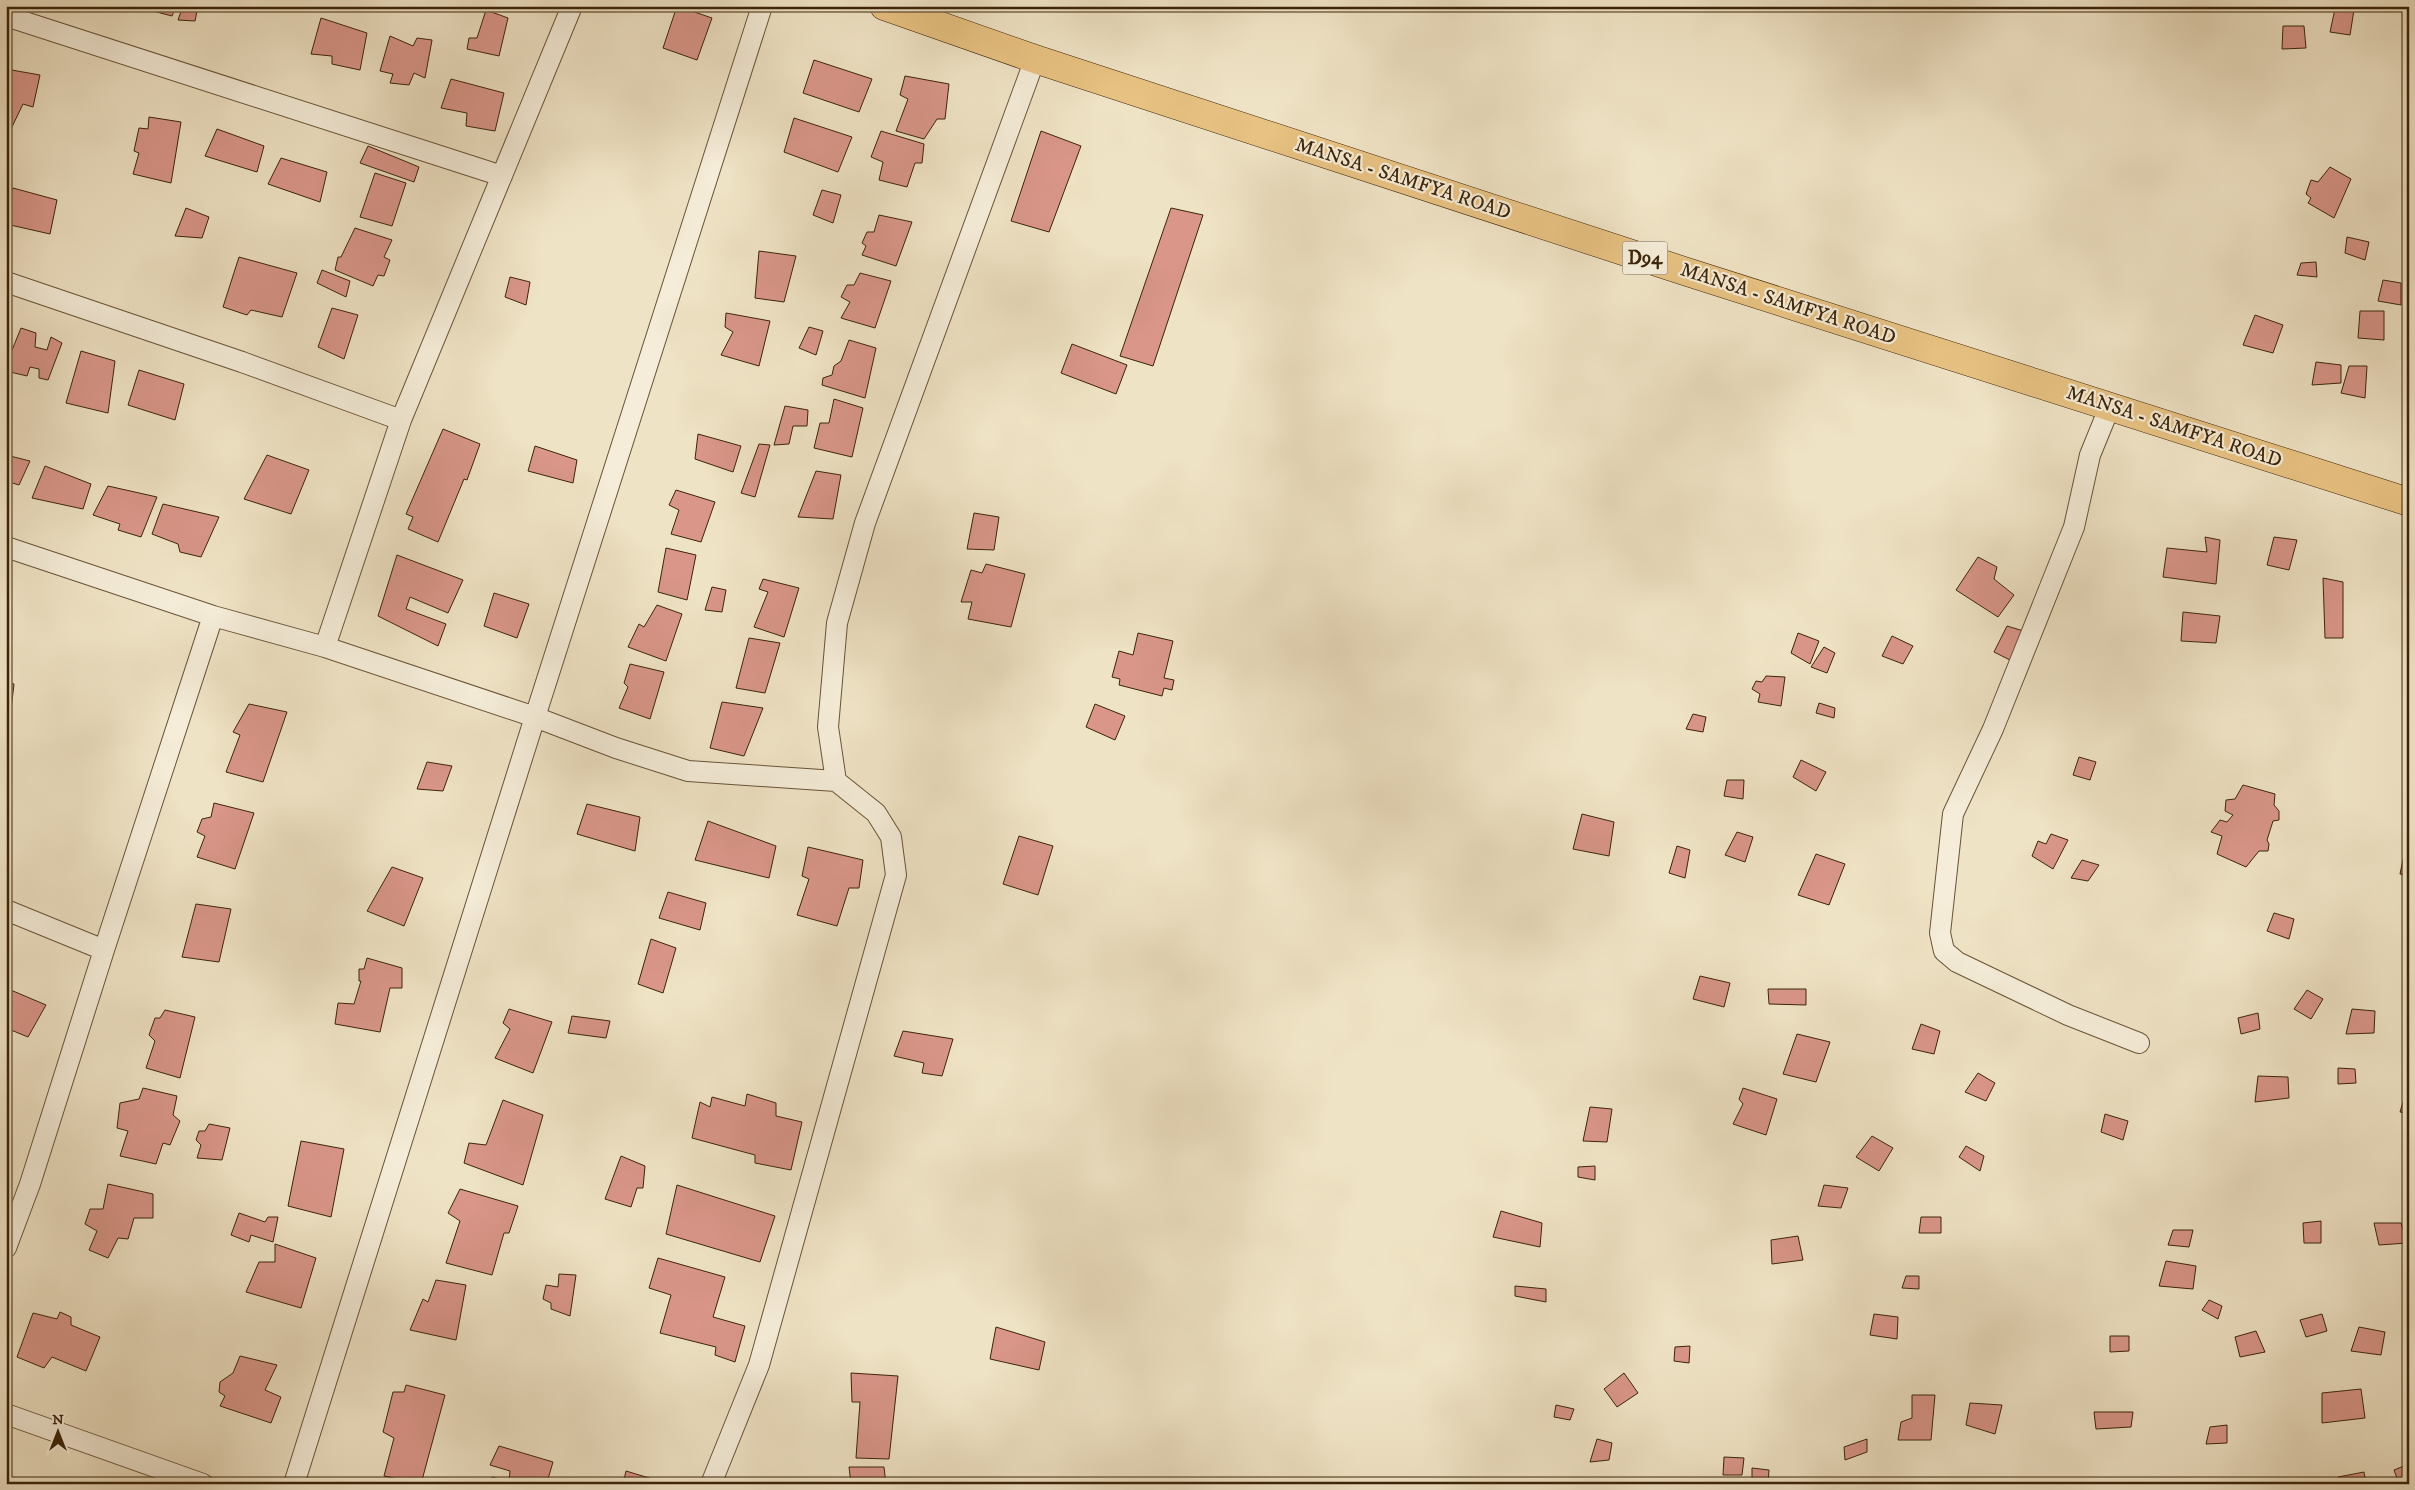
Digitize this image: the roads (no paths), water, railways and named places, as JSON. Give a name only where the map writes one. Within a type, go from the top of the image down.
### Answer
[{"type":"main road","name":"MANSA - SAMFYA ROAD","points":[[884,6],[1035,59],[1684,271],[2409,502]]},
{"type":"street","points":[[325,647],[401,420],[572,6]]},
{"type":"street","points":[[294,1484],[535,717],[762,6]]},
{"type":"street","points":[[6,16],[502,176]]},
{"type":"street","points":[[836,782],[828,727],[840,614],[865,523],[1035,59]]},
{"type":"street","points":[[6,282],[242,362],[401,420]]},
{"type":"street","points":[[2110,406],[2090,455],[2074,527],[1993,729],[1953,814],[1940,933],[1944,951],[1957,962],[2068,1015],[2139,1044]]},
{"type":"street","points":[[6,547],[213,616],[325,647],[535,717],[616,748],[688,771],[836,782],[876,813],[891,837],[896,875],[759,1365],[711,1484]]},
{"type":"street","points":[[6,1248],[30,1184],[213,616]]},
{"type":"street","points":[[6,910],[104,950]]},
{"type":"street","points":[[6,1414],[203,1484]]}]
